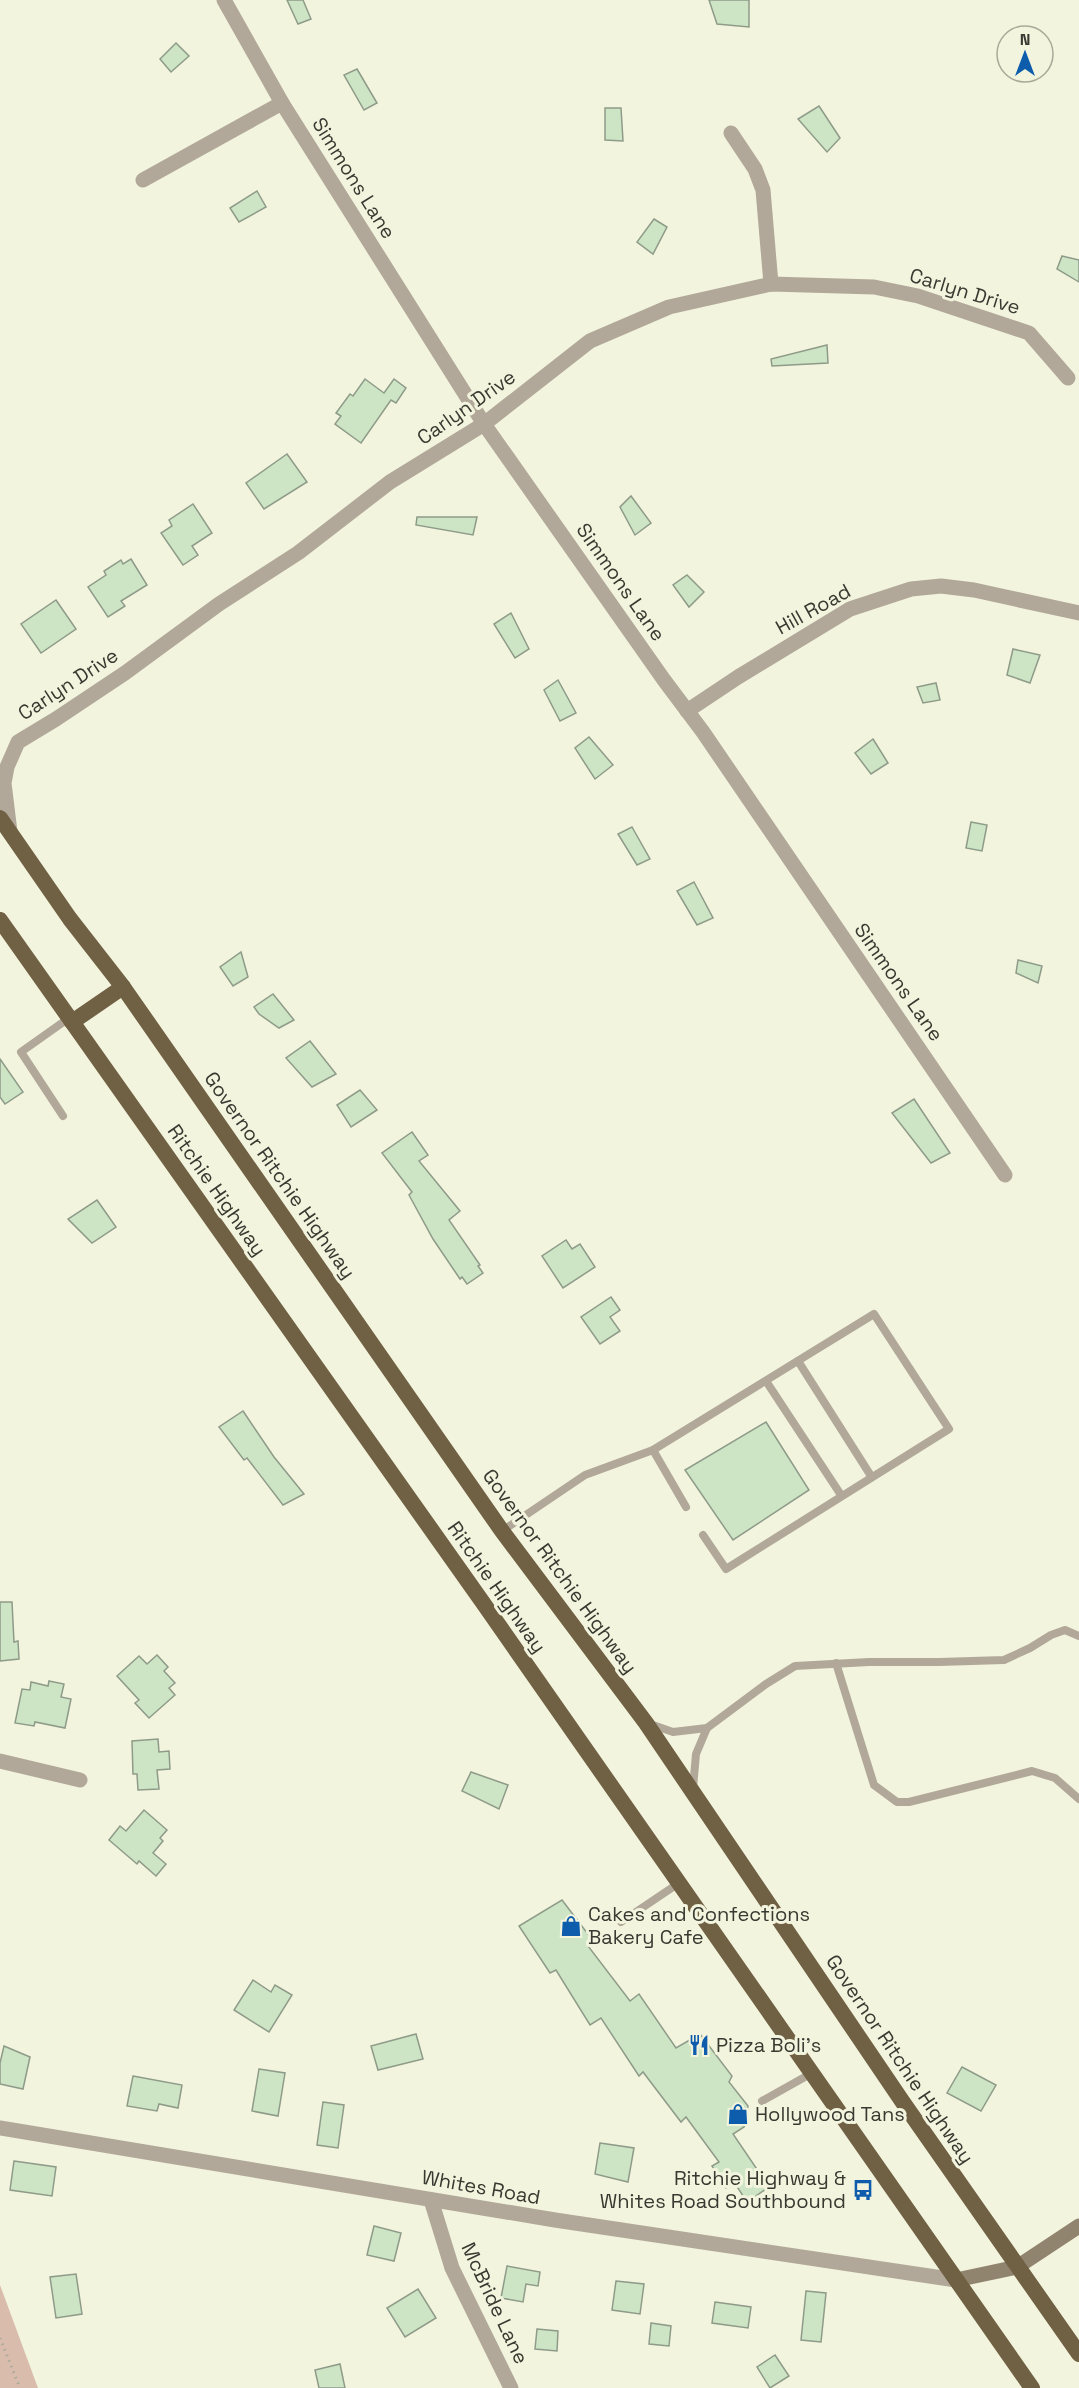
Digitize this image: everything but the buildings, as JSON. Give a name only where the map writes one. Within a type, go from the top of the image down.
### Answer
[{"type":"highway","name":"Governor Ritchie Highway","points":[[0,818],[70,919],[123,987],[502,1531],[646,1723],[1017,2267],[1079,2354]]},
{"type":"highway","name":"Ritchie Highway","points":[[0,920],[956,2280]]},
{"type":"highway","points":[[71,1020],[123,987]]},
{"type":"highway","points":[[956,2280],[1032,2388]]},
{"type":"main road","points":[[956,2280],[1017,2267],[1079,2226]]},
{"type":"street","name":"Simmons Lane","points":[[224,0],[282,103],[484,424],[687,711],[1005,1175]]},
{"type":"street","points":[[144,180],[282,103]]},
{"type":"street","points":[[730,134],[755,169],[763,190],[771,284]]},
{"type":"street","name":"Carlyn Drive","points":[[11,834],[4,783],[7,767],[18,742],[56,719],[219,604],[298,553],[390,482],[484,424],[590,341],[669,307],[771,284],[874,287],[918,296],[1029,333],[1068,378]]},
{"type":"street","name":"Hill Road","points":[[687,711],[738,676],[850,609],[911,589],[941,586],[974,590],[1079,613]]},
{"type":"street","points":[[0,1761],[80,1780]]},
{"type":"street","name":"Whites Road","points":[[0,2128],[555,2220],[956,2280]]},
{"type":"street","name":"McBride Lane","points":[[431,2200],[452,2268],[512,2388]]},
{"type":"lane","points":[[63,1116],[21,1052],[71,1020]]},
{"type":"lane","points":[[502,1531],[585,1475],[653,1450],[874,1314],[949,1429],[726,1569],[703,1535]]},
{"type":"lane","points":[[798,1361],[875,1474]]},
{"type":"lane","points":[[766,1381],[841,1495]]},
{"type":"lane","points":[[653,1450],[687,1507]]},
{"type":"lane","points":[[646,1723],[674,1732],[707,1728],[795,1666],[836,1663],[1004,1660],[1065,1630],[1079,1636]]},
{"type":"lane","points":[[836,1663],[874,1785],[891,1799],[897,1802],[909,1802],[1032,1771],[1055,1778],[1079,1798]]},
{"type":"lane","points":[[692,1792],[696,1754],[707,1728]]},
{"type":"lane","points":[[621,1922],[679,1883]]},
{"type":"lane","points":[[762,2101],[812,2073]]},
{"type":"path","points":[[0,2338],[20,2388]]},
{"type":"shaded area","points":[[0,2285],[38,2388],[0,2388]]},
{"type":"place","name":"Cakes and Confections Bakery Cafe","points":[[571,1926]]},
{"type":"place","name":"Pizza Boli's","points":[[699,2045]]},
{"type":"place","name":"Hollywood Tans","points":[[738,2114]]},
{"type":"place","name":"Ritchie Highway & Whites Road Southbound","points":[[863,2190]]}]
